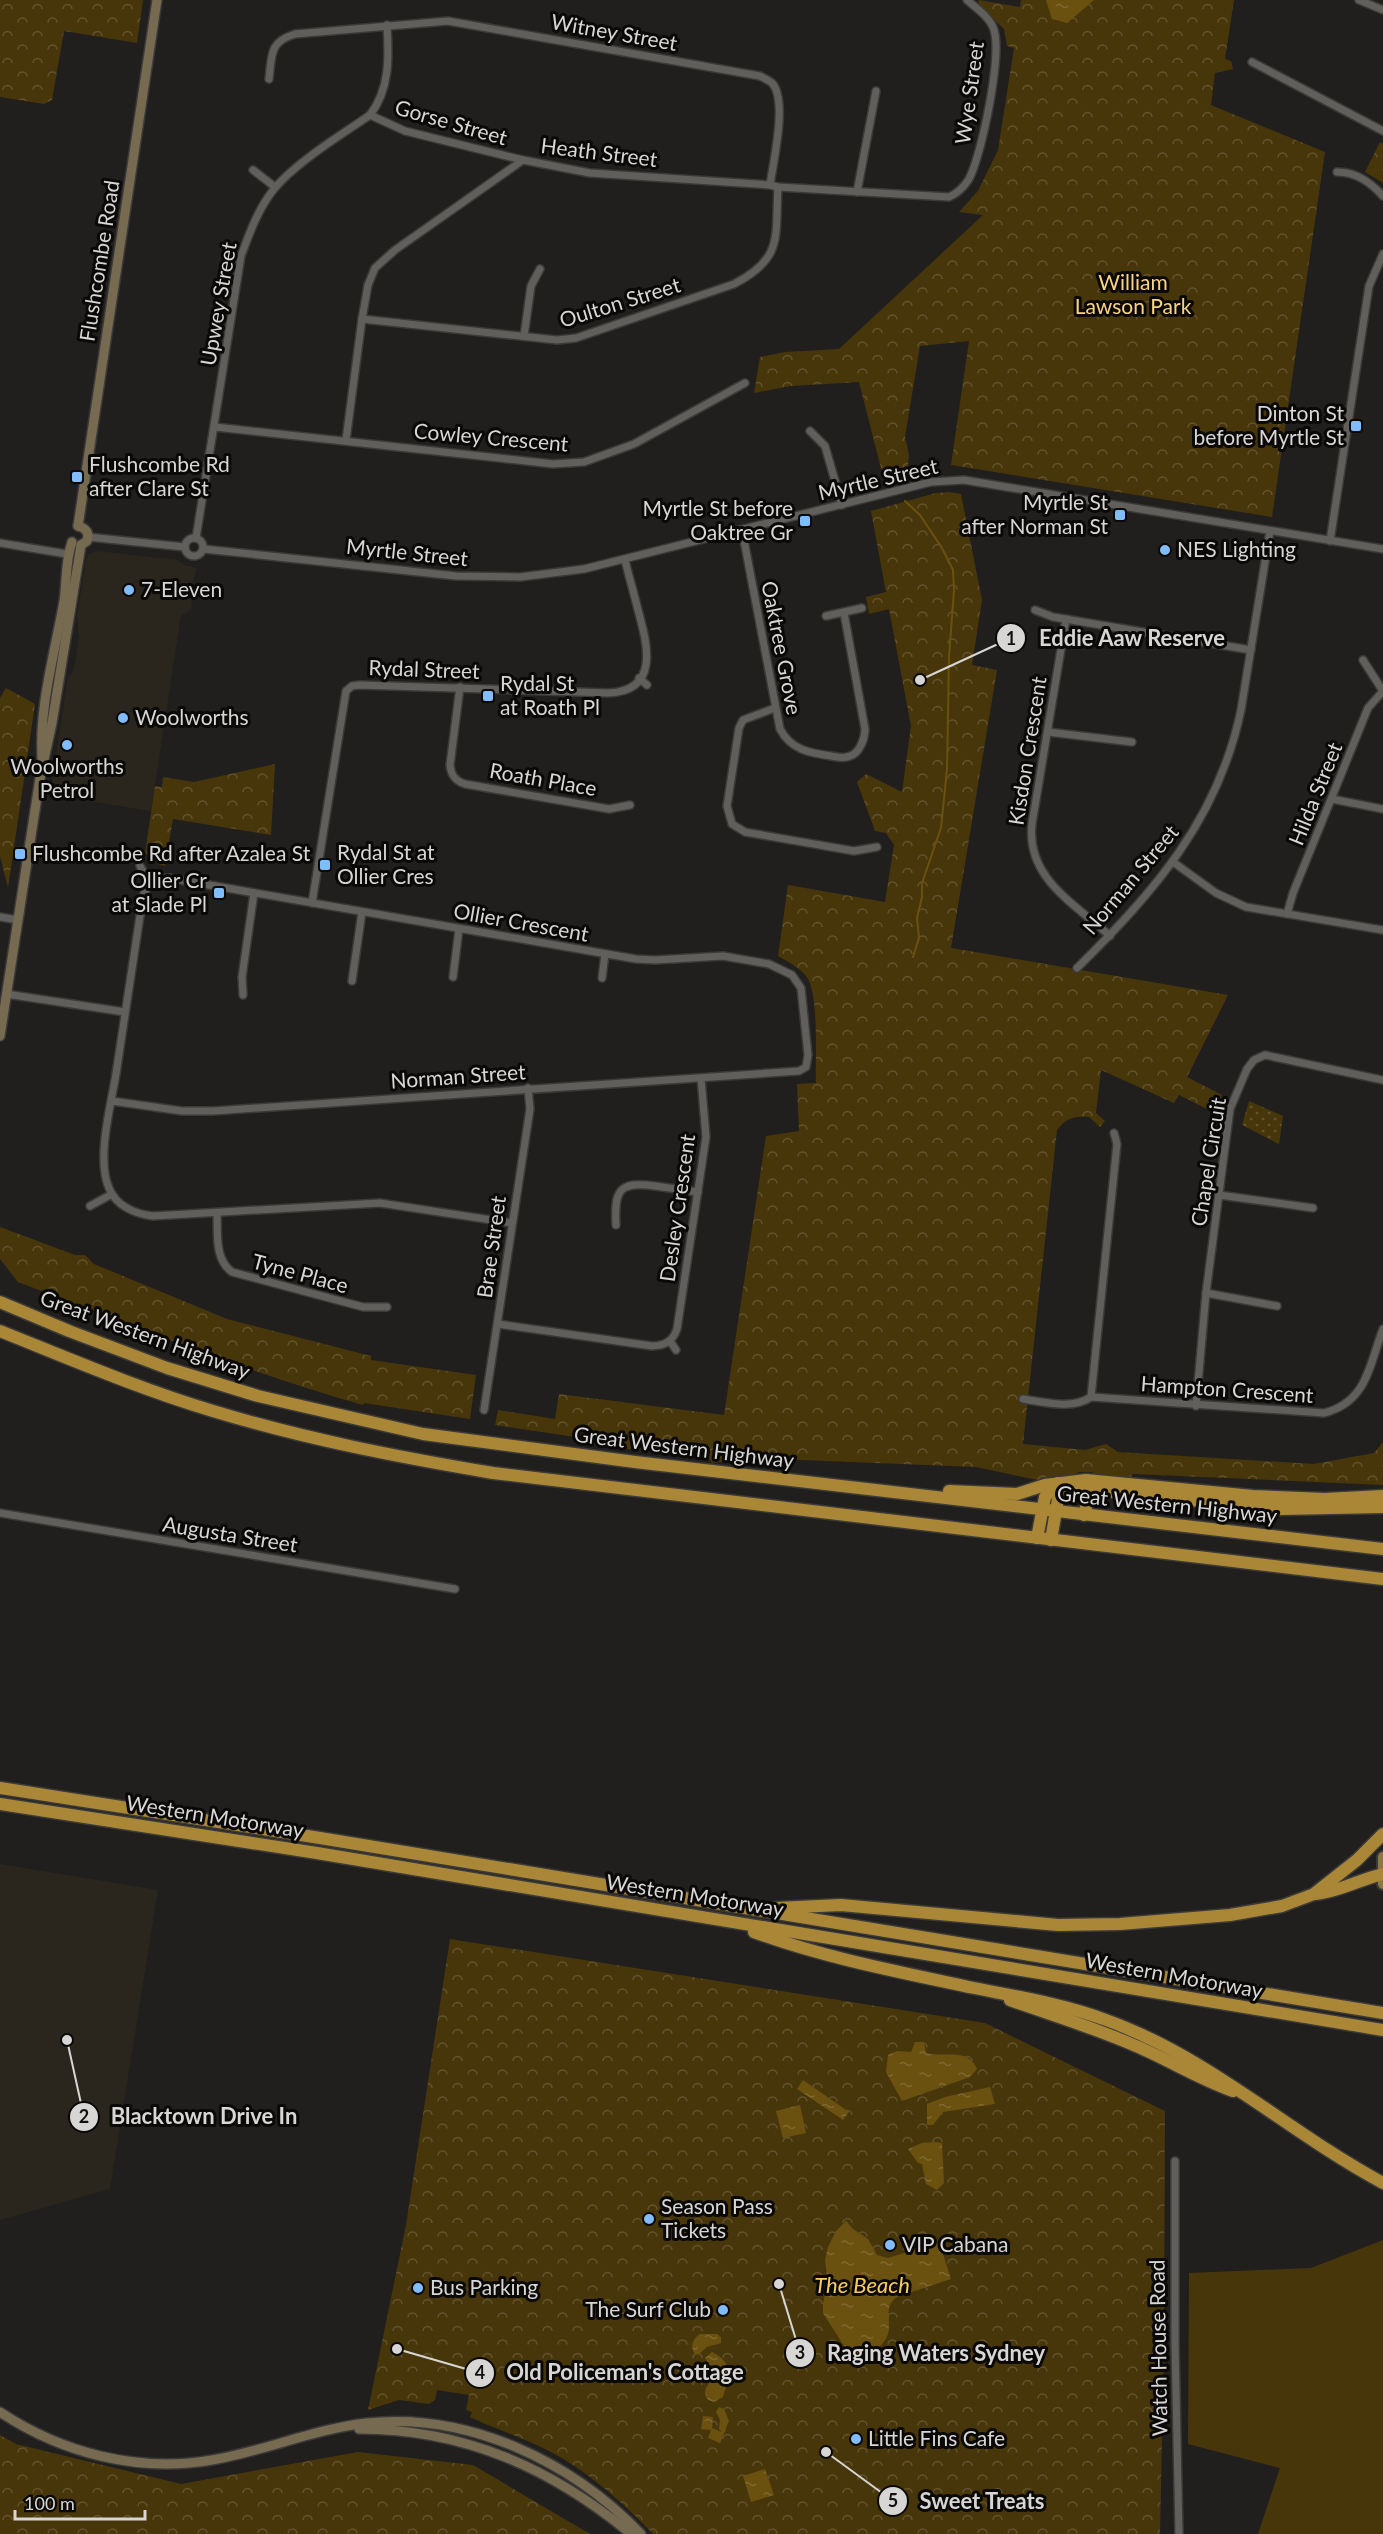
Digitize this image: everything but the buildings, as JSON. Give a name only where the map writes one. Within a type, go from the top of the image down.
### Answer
[{"type":"highway","name":"Great Western Highway","points":[[0,1302],[167,1368],[258,1396],[423,1434],[505,1446],[1055,1512],[1383,1549]]},
{"type":"highway","points":[[0,1331],[117,1378],[213,1411],[309,1437],[393,1456],[493,1473],[1383,1579]]},
{"type":"highway","points":[[864,1488],[1017,1494],[1058,1483],[1086,1480],[1253,1496],[1325,1498],[1383,1496]]},
{"type":"highway","points":[[1037,1538],[1045,1497],[1058,1483]]},
{"type":"highway","points":[[1051,1540],[1058,1499],[1076,1488],[1089,1487],[1104,1491],[1280,1509],[1383,1507]]},
{"type":"highway","points":[[1084,1515],[1087,1501],[1092,1495],[1104,1491]]},
{"type":"highway","name":"Western Motorway","points":[[0,1788],[1383,2013]]},
{"type":"highway","name":"Western Motorway","points":[[0,1804],[728,1921],[1383,2030]]},
{"type":"highway","points":[[1314,1894],[1358,1860],[1383,1834]]},
{"type":"highway","points":[[748,1908],[841,1905],[989,1920],[1093,1925],[1250,1912],[1282,1906],[1314,1894],[1330,1893],[1383,1877]]},
{"type":"highway","points":[[728,1921],[801,1949],[1057,2004],[1108,2020],[1187,2057],[1251,2097],[1341,2159],[1383,2184]]},
{"type":"main road","points":[[1383,1857],[1383,1877]]},
{"type":"street","name":"Flushcombe Road","points":[[76,544],[70,534],[78,526],[157,0]]},
{"type":"street","name":"Wye Street","points":[[955,194],[969,178],[978,159],[996,39],[992,24],[967,0]]},
{"type":"street","points":[[1359,0],[1383,10]]},
{"type":"street","name":"Witney Street","points":[[269,79],[272,53],[276,43],[295,34],[448,21],[760,76],[773,84],[778,97],[779,115],[774,186]]},
{"type":"street","name":"Upwey Street","points":[[196,538],[241,256],[251,229],[275,187],[297,168],[370,116],[384,89],[389,60],[387,25]]},
{"type":"street","points":[[1252,62],[1383,131]]},
{"type":"street","points":[[857,192],[876,91]]},
{"type":"street","name":"Gorse Street","points":[[370,116],[405,131],[524,160]]},
{"type":"street","name":"Heath Street","points":[[346,440],[362,319],[368,285],[375,268],[395,250],[524,160],[590,172],[857,192],[942,197],[955,194]]},
{"type":"street","points":[[253,170],[275,187]]},
{"type":"street","points":[[1337,172],[1350,172],[1372,183],[1383,196]]},
{"type":"street","name":"Oulton Street","points":[[362,319],[557,340],[576,338],[734,284],[751,275],[766,263],[774,244],[774,186]]},
{"type":"street","points":[[1330,540],[1369,286],[1383,254]]},
{"type":"street","points":[[524,336],[531,286],[540,268]]},
{"type":"street","name":"Cowley Crescent","points":[[215,427],[553,464],[584,462],[634,444],[745,382]]},
{"type":"street","points":[[810,431],[825,446],[842,505]]},
{"type":"street","name":"Myrtle Street","points":[[204,549],[491,578],[544,576],[625,560],[931,482],[958,480],[1383,549]]},
{"type":"street","points":[[78,526],[86,529],[88,537]]},
{"type":"street","name":"Oaktree Grove","points":[[742,530],[782,734],[796,747],[808,752],[849,757]]},
{"type":"street","name":"Norman Street","points":[[1077,968],[1110,936],[1173,862],[1210,803],[1226,766],[1238,723],[1270,531]]},
{"type":"street","points":[[42,763],[44,723],[55,643],[67,580],[67,554],[76,544],[88,537],[185,547]]},
{"type":"street","points":[[196,538],[203,543],[204,549],[201,554],[194,556],[188,554],[185,547],[189,540],[196,538]]},
{"type":"street","points":[[0,543],[67,554]]},
{"type":"street","points":[[0,1036],[42,763],[52,723],[76,544]]},
{"type":"street","points":[[625,560],[648,647],[647,662],[639,678],[647,685]]},
{"type":"street","points":[[826,616],[862,608]]},
{"type":"street","points":[[1035,610],[1044,615],[1251,650]]},
{"type":"street","points":[[844,613],[866,729],[860,747],[849,757],[852,767]]},
{"type":"street","name":"Kisdon Crescent","points":[[1066,619],[1031,841],[1034,856],[1046,879],[1110,936]]},
{"type":"street","points":[[1363,660],[1383,691]]},
{"type":"street","name":"Rydal Street","points":[[312,903],[343,699],[347,686],[613,692],[627,688],[639,678]]},
{"type":"street","name":"Roath Place","points":[[460,687],[450,779],[465,784],[609,809],[630,806]]},
{"type":"street","name":"Hilda Street","points":[[1287,914],[1368,708],[1383,691]]},
{"type":"street","points":[[776,708],[743,720],[739,728],[727,806],[730,821],[740,830],[756,834],[854,850],[877,847]]},
{"type":"street","points":[[1048,732],[1132,742]]},
{"type":"street","points":[[1332,799],[1383,809]]},
{"type":"street","points":[[723,826],[730,821]]},
{"type":"street","points":[[1173,862],[1232,902],[1246,907],[1383,930]]},
{"type":"street","points":[[140,866],[150,883],[143,896],[104,1163],[106,1181],[120,1204],[147,1215],[380,1203],[512,1223]]},
{"type":"street","name":"Ollier Crescent","points":[[150,883],[158,879],[169,879],[649,960],[723,956],[780,968],[792,975],[803,993],[808,1056],[806,1067]]},
{"type":"street","points":[[243,995],[242,977],[254,893]]},
{"type":"street","points":[[352,981],[362,912]]},
{"type":"street","points":[[0,917],[18,920]]},
{"type":"street","points":[[453,977],[459,929]]},
{"type":"street","points":[[602,978],[605,954]]},
{"type":"street","points":[[6,994],[125,1012]]},
{"type":"street","name":"Chapel Circuit","points":[[1196,1406],[1206,1293],[1230,1109],[1239,1085],[1254,1060],[1265,1055],[1383,1080]]},
{"type":"street","name":"Norman Street","points":[[112,1101],[182,1111],[213,1111],[799,1071],[806,1067]]},
{"type":"street","name":"Desley Crescent","points":[[670,1341],[677,1329],[706,1132],[701,1078]]},
{"type":"street","name":"Brae Street","points":[[484,1410],[530,1109],[528,1088]]},
{"type":"street","points":[[1091,1397],[1117,1144],[1114,1133]]},
{"type":"street","points":[[616,1225],[616,1201],[621,1191],[628,1185],[639,1184],[698,1192]]},
{"type":"street","points":[[90,1206],[112,1194]]},
{"type":"street","points":[[1219,1196],[1313,1208]]},
{"type":"street","name":"Tyne Place","points":[[217,1213],[220,1255],[225,1266],[232,1272],[363,1307],[387,1307]]},
{"type":"street","points":[[1206,1293],[1277,1306]]},
{"type":"street","points":[[498,1324],[652,1346],[663,1345],[670,1341],[676,1350]]},
{"type":"street","name":"Hampton Crescent","points":[[1023,1399],[1072,1405],[1091,1397],[1324,1413],[1341,1409],[1354,1398],[1361,1386],[1383,1329]]},
{"type":"street","name":"Augusta Street","points":[[0,1513],[455,1589]]},
{"type":"street","name":"Watch House Road","points":[[1175,2161],[1175,2344],[1179,2534]]},
{"type":"street","points":[[0,2412],[43,2438],[66,2447],[111,2459],[160,2464],[213,2460],[334,2428],[367,2423],[414,2423],[467,2432],[504,2443],[541,2459],[580,2481],[614,2508],[641,2534]]},
{"type":"street","points":[[334,2428],[385,2429],[427,2434],[465,2442],[491,2451],[546,2475],[572,2490],[631,2534]]},
{"type":"shaded area","points":[[97,551],[178,560],[184,565],[197,568],[190,590],[191,610],[181,615],[151,811],[50,795],[68,677],[75,664],[79,636],[77,616],[86,560],[89,554]]},
{"type":"shaded area","points":[[0,1864],[158,1890],[110,2189],[0,2220]]},
{"type":"green space","points":[[0,0],[143,0],[137,43],[64,31],[52,100],[44,104],[0,97]]},
{"type":"green space","name":"William Lawson Park","points":[[979,0],[1020,7],[1021,0],[1234,0],[1225,59],[1231,61],[1233,69],[1215,73],[1211,105],[1325,152],[1272,517],[951,465],[969,341],[920,346],[905,437],[909,455],[907,475],[884,480],[859,382],[791,386],[754,393],[760,357],[786,352],[839,349],[983,215],[959,212],[978,191],[998,150],[1014,48],[1007,46],[1004,29],[978,4]]},
{"type":"green space","points":[[1380,142],[1383,144],[1383,183],[1365,172]]},
{"type":"green space","points":[[936,493],[961,494],[982,600],[972,665],[997,670],[951,948],[1228,995],[1187,1077],[1222,1095],[1217,1114],[1179,1095],[1174,1103],[1101,1070],[1096,1113],[1105,1121],[1100,1127],[1089,1117],[1075,1118],[1067,1120],[1057,1130],[1023,1444],[1085,1450],[1106,1444],[1118,1452],[1314,1464],[1374,1453],[1383,1442],[1383,1485],[1133,1474],[1117,1495],[1092,1472],[1079,1472],[1056,1484],[976,1467],[801,1460],[721,1452],[747,1459],[712,1463],[705,1453],[609,1448],[578,1442],[582,1438],[495,1425],[498,1410],[555,1419],[559,1394],[724,1415],[766,1136],[799,1131],[797,1084],[816,1083],[816,1030],[811,988],[802,972],[778,956],[788,885],[885,902],[894,845],[886,833],[875,831],[857,782],[866,774],[902,792],[911,726],[889,609],[869,614],[866,597],[886,592],[871,511]]},
{"type":"green space","points":[[6,688],[35,704],[8,888],[0,856],[0,698]]},
{"type":"green space","points":[[275,764],[271,835],[173,819],[165,866],[158,864],[145,853],[155,786],[162,787],[163,777],[194,782]]},
{"type":"green space","points":[[1249,1101],[1283,1116],[1279,1144],[1242,1125]]},
{"type":"green space","points":[[0,1227],[75,1255],[85,1255],[94,1264],[227,1319],[371,1356],[371,1360],[476,1375],[470,1419],[364,1403],[363,1405],[319,1392],[189,1347],[18,1282],[0,1259]]},
{"type":"green space","points":[[450,1939],[985,2023],[1165,2111],[1160,2534],[653,2534],[590,2477],[562,2458],[538,2445],[470,2417],[472,2412],[466,2410],[469,2395],[437,2390],[435,2400],[429,2404],[399,2400],[368,2410],[406,2225]]},
{"type":"green space","points":[[1383,2240],[1383,2534],[1258,2534],[1280,2468],[1188,2444],[1189,2273],[1311,2268]]},
{"type":"green space","points":[[0,2435],[16,2444],[181,2484],[358,2452],[473,2465],[590,2534],[0,2534]]},
{"type":"water","points":[[1046,0],[1094,0],[1067,23],[1052,19]]},
{"type":"water","points":[[915,2042],[924,2042],[926,2053],[968,2058],[977,2069],[970,2077],[902,2101],[886,2072],[888,2055],[897,2051],[911,2052]]},
{"type":"water","points":[[803,2080],[849,2112],[843,2120],[797,2089]]},
{"type":"water","points":[[990,2087],[995,2104],[943,2112],[933,2125],[927,2125],[927,2104],[945,2097]]},
{"type":"water","points":[[800,2105],[806,2133],[783,2138],[776,2111]]},
{"type":"water","points":[[922,2143],[942,2143],[944,2183],[937,2190],[926,2184],[922,2164],[918,2163],[908,2149]]},
{"type":"water","name":"The Beach","points":[[846,2221],[868,2239],[877,2255],[888,2258],[939,2242],[951,2279],[899,2296],[894,2300],[889,2308],[888,2334],[874,2355],[872,2363],[854,2356],[846,2349],[823,2313],[828,2283],[825,2260],[828,2247],[836,2231]]},
{"type":"water","points":[[700,2334],[717,2334],[721,2337],[721,2343],[695,2354],[693,2343]]},
{"type":"water","points":[[712,2352],[724,2361],[728,2371],[723,2397],[714,2402],[708,2400],[705,2395],[714,2372],[705,2358]]},
{"type":"water","points":[[719,2407],[724,2409],[729,2421],[720,2443],[708,2438],[711,2430],[701,2429],[703,2416],[713,2417],[712,2428],[722,2432],[719,2429],[720,2420],[716,2412]]},
{"type":"water","points":[[765,2469],[774,2495],[751,2502],[743,2476]]},
{"type":"waterway","points":[[905,501],[920,515],[942,548],[953,570],[954,590],[949,657],[947,769],[941,828],[922,883],[922,897],[917,918],[919,938],[913,957]]},
{"type":"place","name":"Dinton St before Myrtle St","points":[[1356,426]]},
{"type":"place","name":"Flushcombe Rd after Clare St","points":[[77,477]]},
{"type":"place","name":"Myrtle St after Norman St","points":[[1120,515]]},
{"type":"place","name":"Myrtle St before Oaktree Gr","points":[[805,521]]},
{"type":"place","name":"NES Lighting","points":[[1165,550]]},
{"type":"place","name":"7-Eleven","points":[[129,590]]},
{"type":"place","name":"Eddie Aaw Reserve","points":[[920,680]]},
{"type":"place","name":"Rydal St at Roath Pl","points":[[488,696]]},
{"type":"place","name":"Woolworths","points":[[123,718]]},
{"type":"place","name":"Woolworths Petrol","points":[[67,745]]},
{"type":"place","name":"Flushcombe Rd after Azalea St","points":[[20,854]]},
{"type":"place","name":"Rydal St at Ollier Cres","points":[[325,865]]},
{"type":"place","name":"Ollier Cr at Slade Pl","points":[[219,893]]},
{"type":"place","name":"Blacktown Drive In","points":[[67,2040]]},
{"type":"place","name":"Season Pass Tickets","points":[[649,2219]]},
{"type":"place","name":"VIP Cabana","points":[[890,2245]]},
{"type":"place","name":"Raging Waters Sydney","points":[[779,2284]]},
{"type":"place","name":"Bus Parking","points":[[418,2288]]},
{"type":"place","name":"The Surf Club","points":[[723,2310]]},
{"type":"place","name":"Old Policeman's Cottage","points":[[397,2349]]},
{"type":"place","name":"Little Fins Cafe","points":[[856,2439]]},
{"type":"place","name":"Sweet Treats","points":[[826,2452]]}]
